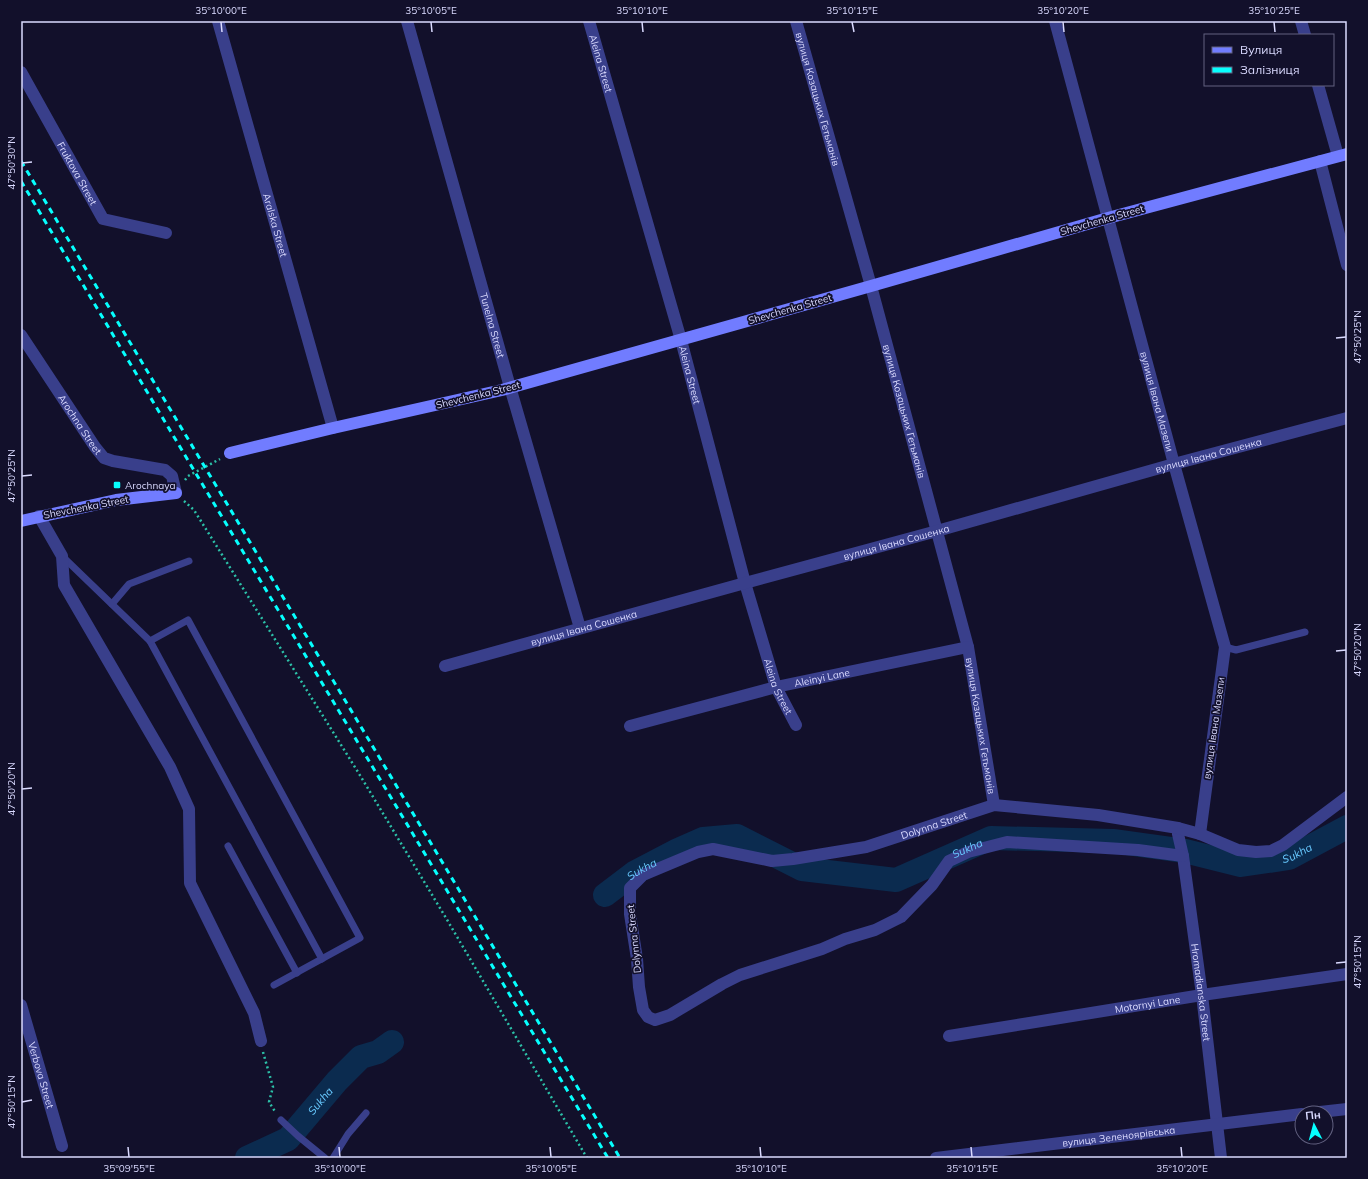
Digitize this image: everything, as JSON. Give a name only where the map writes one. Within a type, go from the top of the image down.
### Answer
[{"type":"street","name":"Aralska Street","points":[[218,21],[333,428]]},
{"type":"street","name":"Tunelna Street","points":[[406,21],[580,628]]},
{"type":"street","name":"Aleina Street","points":[[589,21],[681,340],[745,582],[776,687],[796,725]]},
{"type":"street","name":"вулиця Козацьких Гетьманів","points":[[796,21],[871,286],[968,647],[994,805]]},
{"type":"street","name":"вулиця Івана Мазепи","points":[[1056,21],[1174,464],[1225,647],[1200,834]]},
{"type":"street","points":[[1301,21],[1305,34]]},
{"type":"street","name":"Fruktova Street","points":[[21,72],[103,219],[166,233]]},
{"type":"street","points":[[1318,86],[1342,155]]},
{"type":"street","name":"Shevchenka Street","points":[[230,453],[510,387],[681,340],[1108,218],[1342,155]]},
{"type":"street","points":[[1320,161],[1347,265]]},
{"type":"street","name":"Arochna Street","points":[[21,335],[95,447],[104,458],[113,461],[150,466],[165,470],[172,476],[176,493]]},
{"type":"street","name":"вулиця Івана Сошенка","points":[[445,666],[745,582],[937,532],[1174,464],[1347,418]]},
{"type":"street","name":"Shevchenka Street","points":[[21,521],[116,500],[176,493]]},
{"type":"street","points":[[39,516],[62,556],[64,585],[170,767],[189,809],[190,883],[254,1014],[261,1041]]},
{"type":"street","name":"Aleinyi Lane","points":[[630,726],[776,687],[968,647]]},
{"type":"street","name":"Dolynna Street","points":[[1182,856],[1138,850],[1007,842],[968,852],[949,861],[932,885],[901,917],[875,930],[845,939],[822,950],[740,975],[670,1015],[655,1020],[648,1017],[643,1010],[630,914],[630,888],[643,875],[698,852],[713,849],[772,862],[793,859],[866,847],[994,805],[1098,815],[1200,834],[1238,850],[1256,852],[1271,851],[1283,845],[1347,797]]},
{"type":"street","name":"Hromadianska Street","points":[[1178,831],[1202,995],[1221,1158]]},
{"type":"street","name":"Motornyi Lane","points":[[949,1036],[1202,995],[1347,974]]},
{"type":"street","name":"Verbova Street","points":[[21,1005],[62,1146]]},
{"type":"street","points":[[1334,1110],[1347,1109]]},
{"type":"street","name":"вулиця Зеленоярівська","points":[[936,1158],[998,1154],[1294,1115]]},
{"type":"lane","points":[[62,556],[150,641],[322,959]]},
{"type":"lane","points":[[112,604],[129,584],[189,561]]},
{"type":"lane","points":[[150,641],[188,620],[360,938],[274,985]]},
{"type":"lane","points":[[1225,647],[1236,650],[1305,632]]},
{"type":"lane","points":[[228,846],[297,973]]},
{"type":"lane","points":[[333,1158],[348,1134],[366,1113]]},
{"type":"lane","points":[[281,1120],[325,1158]]},
{"type":"path","points":[[230,453],[188,476],[176,493],[194,510],[358,772],[587,1158]]},
{"type":"path","points":[[261,1041],[273,1087],[269,1102],[281,1120]]},
{"type":"waterway","name":"Sukha","points":[[605,895],[634,873],[703,839],[737,836],[802,869],[896,880],[991,838],[1113,841],[1185,851],[1241,865],[1289,858],[1347,827]]},
{"type":"waterway","name":"Sukha","points":[[247,1158],[288,1139],[337,1081],[361,1057],[378,1052],[392,1042]]},
{"type":"railway","points":[[21,161],[620,1158]]},
{"type":"railway","points":[[21,181],[608,1158]]},
{"type":"place","name":"Arochnaya","points":[[117,485]]}]
